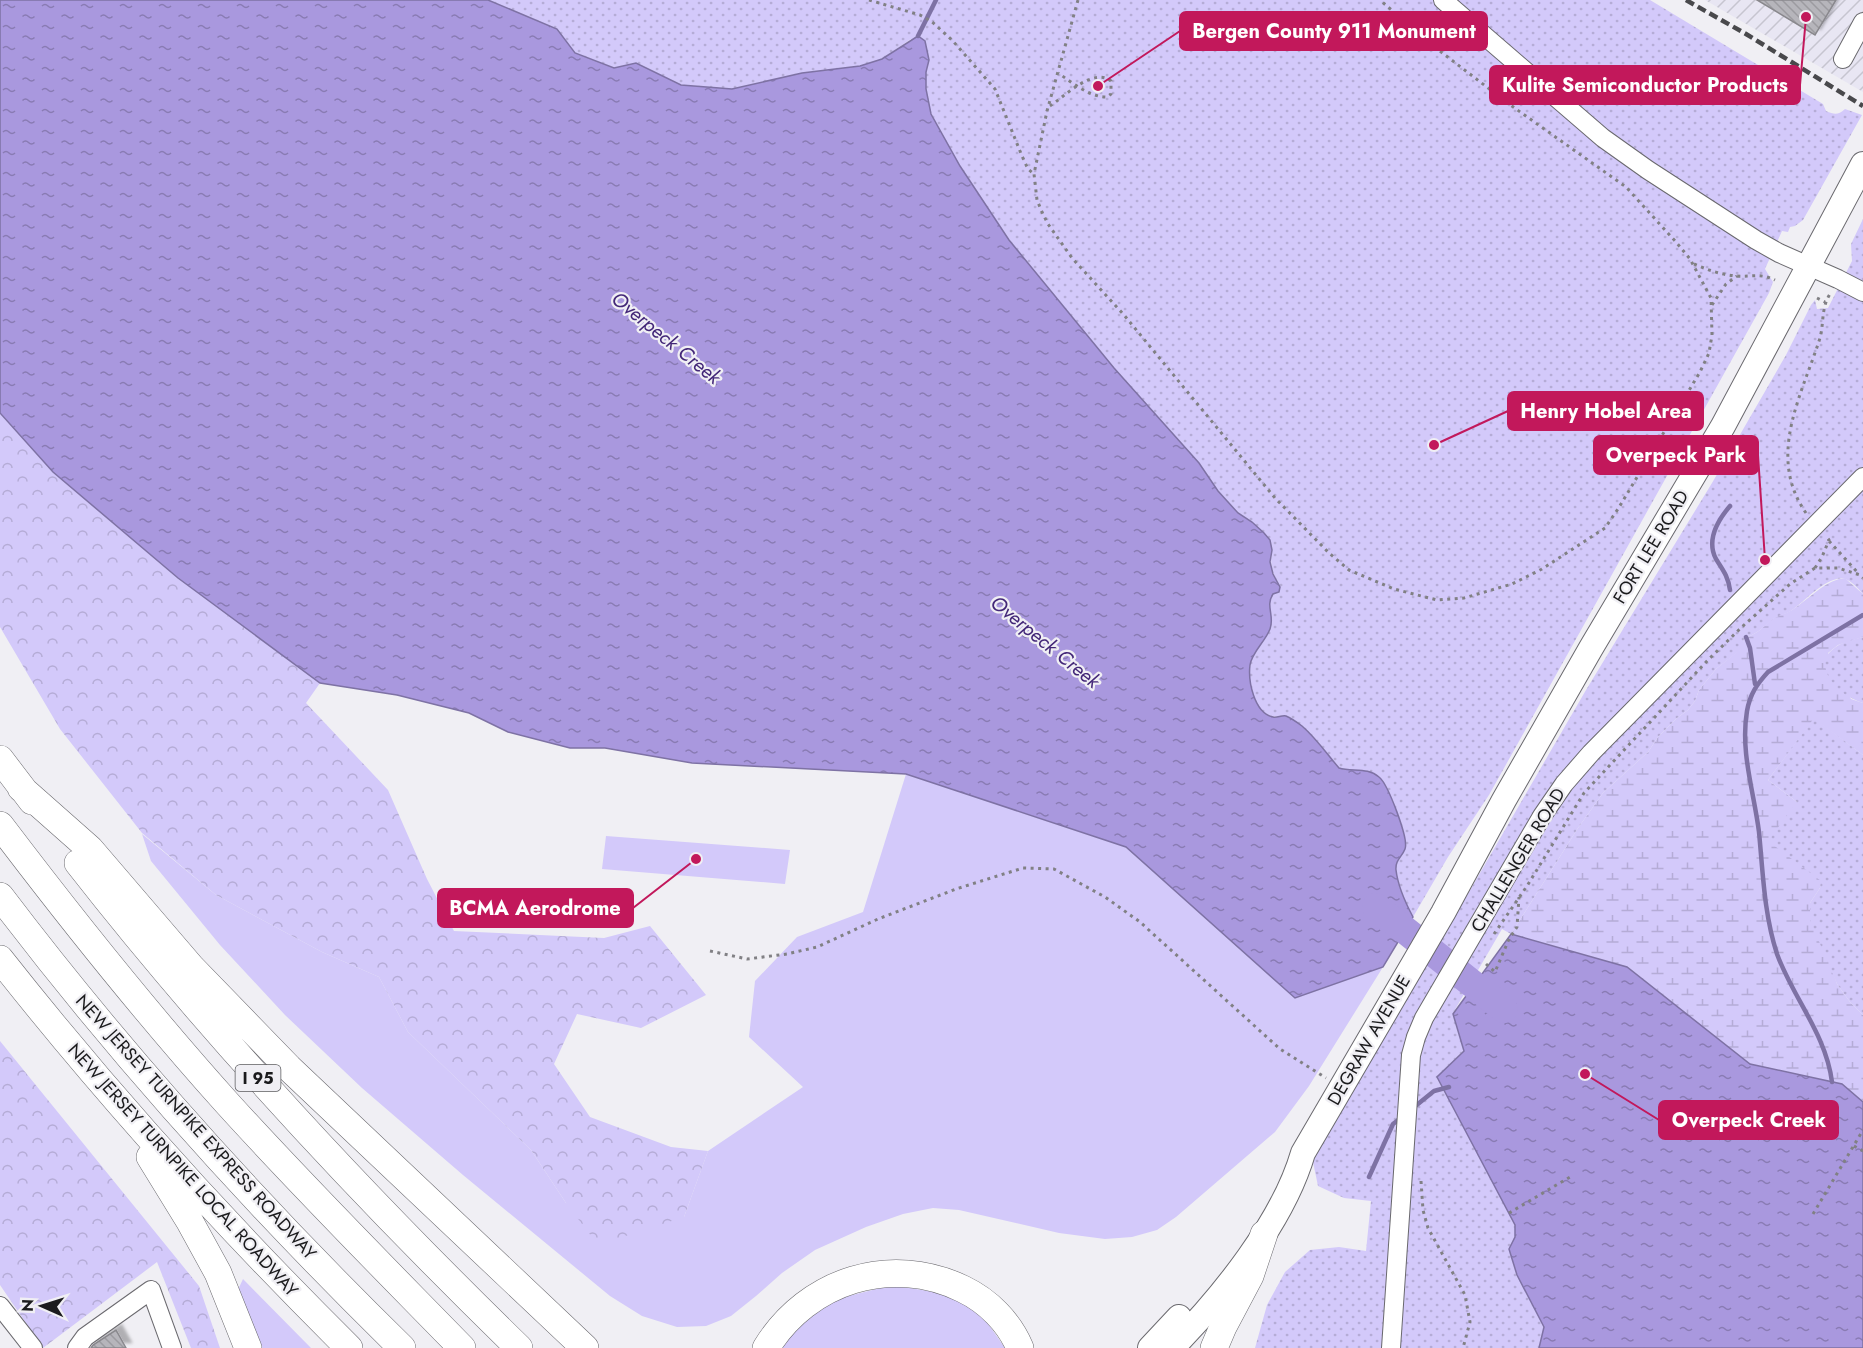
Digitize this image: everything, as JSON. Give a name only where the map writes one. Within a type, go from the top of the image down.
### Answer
[{"type":"highway","name":"I 95","points":[[0,759],[132,930],[247,1066],[344,1172],[519,1348]]},
{"type":"highway","points":[[21,788],[90,849],[192,968],[289,1068],[585,1348]]},
{"type":"highway","name":"I 95","points":[[0,825],[114,971],[207,1081],[348,1233],[462,1348]]},
{"type":"highway","name":"NEW JERSEY TURNPIKE EXPRESS ROADWAY","points":[[0,896],[79,996],[172,1106],[312,1258],[402,1348]]},
{"type":"highway","name":"NEW JERSEY TURNPIKE LOCAL ROADWAY","points":[[0,959],[115,1099],[260,1260],[349,1348]]},
{"type":"highway","points":[[115,1099],[206,1249],[230,1299],[248,1348]]},
{"type":"highway","points":[[1214,1348],[1250,1276],[1263,1234]]},
{"type":"highway","points":[[766,1348],[795,1312],[825,1291],[859,1278],[897,1273],[936,1278],[970,1293],[986,1303],[1000,1317],[1020,1348]]},
{"type":"main road","name":"FORT LEE ROAD","points":[[1435,927],[1569,687],[1723,426],[1863,164]]},
{"type":"main road","name":"DEGRAW AVENUE","points":[[1172,1348],[1215,1301],[1263,1234],[1291,1186],[1303,1154],[1435,927]]},
{"type":"main road","name":"DEGRAW AVENUE","points":[[1150,1348],[1202,1291],[1236,1246],[1278,1178],[1294,1160],[1303,1154]]},
{"type":"street","points":[[1443,0],[1603,138],[1648,170],[1738,230],[1779,253],[1863,292]]},
{"type":"street","points":[[1843,59],[1863,22]]},
{"type":"street","name":"CHALLENGER ROAD","points":[[1391,1348],[1410,1064],[1413,1046],[1424,1018],[1483,935],[1539,821],[1572,774],[1863,477]]},
{"type":"street","points":[[77,1348],[85,1337],[151,1290],[172,1348]]},
{"type":"street","points":[[0,1306],[33,1348]]},
{"type":"path","points":[[869,0],[920,15],[931,21],[952,40],[995,89],[1022,156],[1028,169],[1034,174]]},
{"type":"path","points":[[1078,0],[1048,107],[1034,174],[1037,200],[1048,224],[1072,258],[1130,323],[1275,498],[1329,553],[1349,570],[1394,590],[1437,600],[1464,598],[1512,584],[1565,555],[1605,528],[1700,372],[1709,353],[1713,335],[1711,298],[1692,263],[1676,242],[1626,187],[1509,104],[1432,45],[1380,0]]},
{"type":"path","points":[[1048,107],[1078,86],[1093,77],[1102,76],[1110,81],[1111,94],[1107,97],[1096,96],[1078,86],[1058,73]]},
{"type":"path","points":[[1692,263],[1721,274],[1766,275],[1775,280]]},
{"type":"path","points":[[1712,307],[1726,284],[1737,276]]},
{"type":"path","points":[[1830,294],[1825,302],[1821,335],[1792,419],[1786,455],[1793,486],[1809,517],[1862,577]]},
{"type":"path","points":[[1817,298],[1825,302]]},
{"type":"path","points":[[1483,935],[1519,897],[1584,793],[1708,660],[1790,584],[1815,568],[1829,540]]},
{"type":"path","points":[[1815,568],[1838,568],[1862,577]]},
{"type":"path","points":[[710,951],[747,959],[787,954],[817,947],[878,919],[956,889],[1023,868],[1054,869],[1105,897],[1132,916],[1172,949],[1280,1049],[1342,1087]]},
{"type":"path","points":[[1486,964],[1495,972],[1517,927],[1519,897]]},
{"type":"path","points":[[1813,1214],[1863,1130]]},
{"type":"path","points":[[1854,1145],[1863,1151]]},
{"type":"path","points":[[1420,1174],[1428,1228],[1465,1295],[1470,1322],[1463,1348]]},
{"type":"path","points":[[1509,1213],[1570,1177]]},
{"type":"shaded area","points":[[1705,0],[1863,0],[1863,92]]},
{"type":"green space","points":[[488,0],[1650,0],[1823,104],[1826,111],[1836,114],[1845,109],[1862,115],[1803,220],[1790,227],[1788,232],[1782,231],[1765,269],[1773,282],[1769,293],[1489,795],[1448,857],[1413,917],[1401,893],[1396,872],[1397,861],[1405,849],[1387,789],[1379,777],[1369,772],[1347,771],[1339,768],[1317,741],[1286,716],[1265,713],[1255,700],[1250,683],[1250,666],[1271,627],[1269,602],[1278,582],[1272,567],[1272,550],[1252,522],[1238,513],[1218,491],[1199,463],[1114,368],[1009,240],[960,166],[931,114],[926,89],[929,60],[911,39],[882,59],[860,66],[802,73],[732,89],[681,85],[636,64],[614,68],[575,53],[557,29]]},
{"type":"green space","points":[[1863,219],[1863,594],[1850,581],[1838,579],[1831,581],[1789,612],[1775,617],[1755,633],[1744,638],[1743,648],[1716,669],[1699,690],[1688,710],[1658,737],[1648,752],[1603,793],[1578,828],[1511,934],[1502,929],[1453,1013],[1464,1050],[1437,1077],[1516,1225],[1515,1237],[1509,1249],[1517,1275],[1544,1327],[1539,1348],[1255,1348],[1267,1305],[1285,1272],[1310,1250],[1339,1247],[1366,1251],[1371,1201],[1344,1198],[1318,1186],[1313,1162],[1326,1130],[1469,892],[1586,690],[1712,483],[1786,355],[1811,305],[1815,300],[1817,309],[1828,308],[1852,261],[1851,244]]},
{"type":"green space","points":[[0,413],[53,472],[178,578],[320,683],[306,703],[388,790],[427,879],[454,931],[604,938],[650,926],[706,995],[641,1028],[577,1014],[554,1064],[590,1117],[671,1147],[708,1151],[684,1217],[598,1245],[566,1203],[531,1150],[408,1032],[379,977],[322,952],[216,895],[142,833],[60,729],[0,627]]},
{"type":"green space","points":[[1839,579],[1846,579],[1863,594],[1863,637],[1838,645],[1828,653],[1851,699],[1863,703],[1863,755],[1814,719],[1768,780],[1797,802],[1822,881],[1810,903],[1837,984],[1863,1015],[1863,1102],[1842,1084],[1750,1064],[1627,967],[1511,934],[1578,828],[1603,793],[1648,752],[1658,737],[1688,710],[1699,690],[1716,669],[1742,648],[1744,638]]},
{"type":"green space","points":[[1863,637],[1863,703],[1848,696],[1836,686],[1827,674],[1825,658],[1847,641]]},
{"type":"green space","points":[[1814,718],[1863,755],[1863,1015],[1837,984],[1810,920],[1810,903],[1820,888],[1821,881],[1768,841],[1797,802],[1768,780]]},
{"type":"green space","points":[[906,774],[1126,847],[1295,998],[1383,967],[1309,1086],[1275,1132],[1176,1217],[1157,1230],[1132,1237],[1105,1239],[1059,1233],[959,1210],[933,1208],[903,1214],[866,1227],[815,1250],[782,1273],[731,1316],[706,1326],[677,1327],[642,1316],[610,1296],[362,1088],[285,1015],[220,945],[151,861],[142,834],[216,895],[322,952],[379,977],[408,1032],[531,1150],[566,1203],[684,1217],[708,1151],[803,1087],[749,1037],[755,981],[797,937],[863,912]]},
{"type":"green space","points":[[606,836],[790,850],[785,884],[602,869]]},
{"type":"green space","points":[[0,1041],[199,1286],[220,1348],[191,1348],[157,1262],[43,1348],[0,1285]]},
{"type":"green space","points":[[243,1279],[311,1348],[262,1348],[236,1294]]},
{"type":"green space","points":[[892,1285],[940,1293],[980,1312],[1005,1348],[780,1348],[783,1340],[833,1300]]},
{"type":"water","points":[[0,0],[488,0],[557,29],[575,53],[614,68],[636,63],[681,85],[732,89],[802,73],[860,66],[882,59],[918,36],[925,41],[929,60],[926,89],[931,114],[960,166],[1009,240],[1114,368],[1199,463],[1218,491],[1238,513],[1252,522],[1270,540],[1272,550],[1270,562],[1280,587],[1279,592],[1273,594],[1271,598],[1270,629],[1251,660],[1251,687],[1257,703],[1266,714],[1275,717],[1286,716],[1302,726],[1339,768],[1375,774],[1383,782],[1392,800],[1405,843],[1405,849],[1397,864],[1397,876],[1402,894],[1413,917],[1383,967],[1295,998],[1126,847],[906,774],[692,763],[605,748],[570,748],[508,732],[469,713],[397,695],[320,683],[178,578],[53,472],[0,413]]},
{"type":"water","points":[[1511,934],[1627,967],[1750,1064],[1842,1084],[1863,1102],[1863,1348],[1539,1348],[1544,1327],[1517,1275],[1509,1249],[1515,1237],[1515,1225],[1437,1077],[1464,1051],[1453,1014]]},
{"type":"building","points":[[1757,0],[1836,0],[1815,35]]},
{"type":"building","points":[[116,1330],[126,1348],[91,1348],[93,1345]]},
{"type":"waterway","points":[[918,36],[936,0]]},
{"type":"waterway","points":[[1730,506],[1718,524],[1712,545],[1716,559],[1727,577],[1730,590]]},
{"type":"waterway","points":[[1832,1082],[1823,1048],[1777,954],[1769,924],[1759,832],[1746,757],[1745,726],[1752,694],[1768,672],[1863,615]]},
{"type":"waterway","points":[[1746,637],[1750,648],[1755,684]]},
{"type":"waterway","name":"Overpeck Creek","points":[[1376,907],[1504,1009]]},
{"type":"waterway","points":[[1413,1108],[1434,1091],[1449,1087]]},
{"type":"waterway","points":[[1369,1177],[1393,1124],[1402,1117]]},
{"type":"railway","points":[[1686,0],[1863,106]]},
{"type":"place","name":"Kulite Semiconductor Products","points":[[1806,17]]},
{"type":"place","name":"Bergen County 911 Monument","points":[[1098,86]]},
{"type":"place","name":"Henry Hobel Area","points":[[1434,445]]},
{"type":"place","name":"Overpeck Park","points":[[1765,560]]},
{"type":"place","name":"BCMA Aerodrome","points":[[696,859]]},
{"type":"place","name":"Overpeck Creek","points":[[1585,1074]]}]
